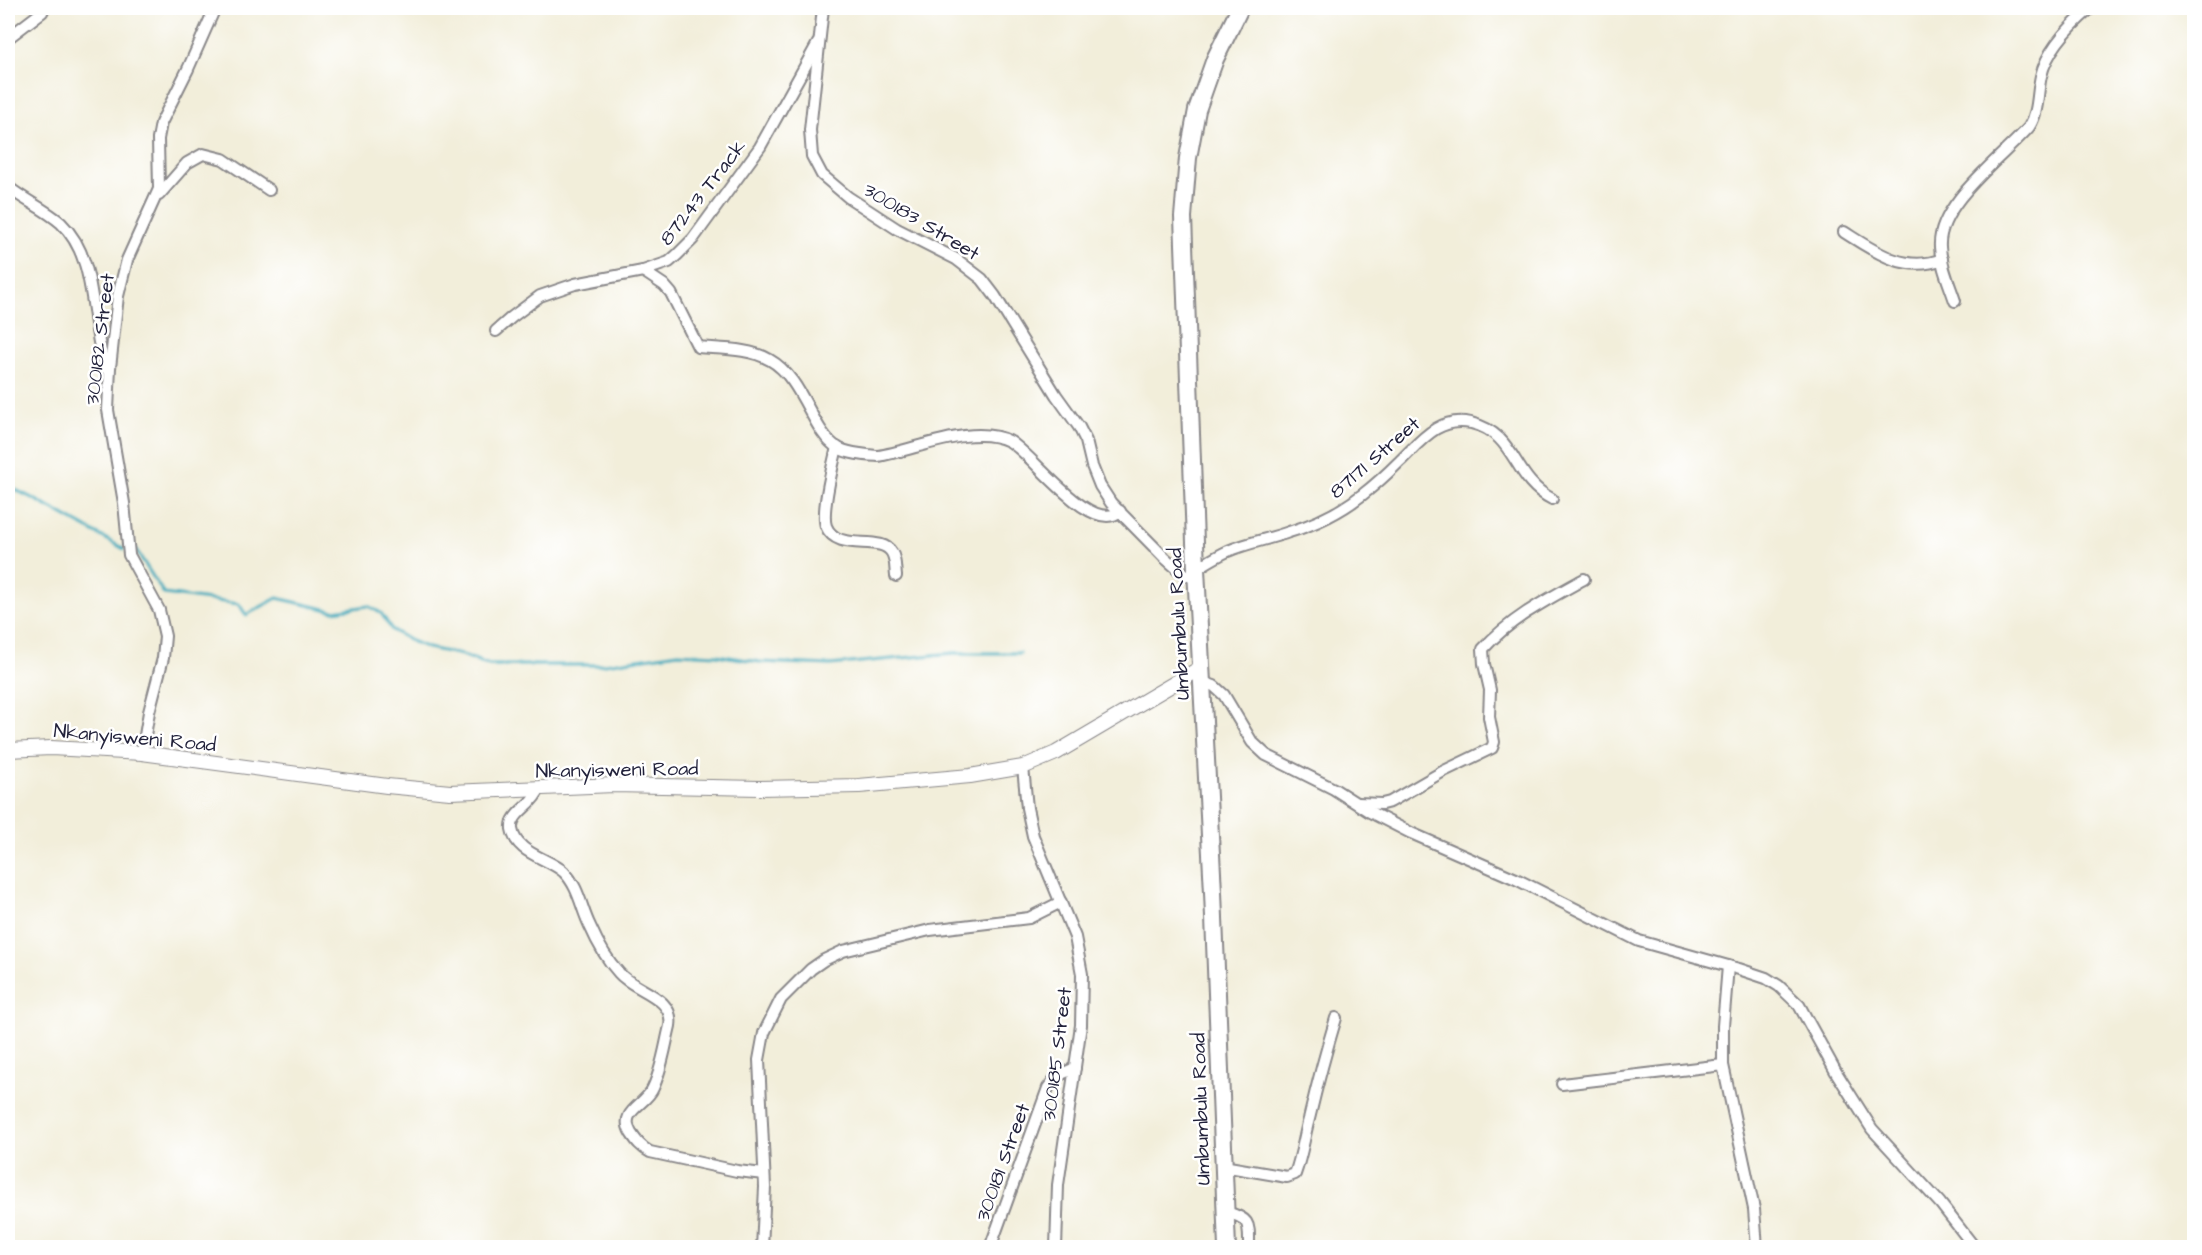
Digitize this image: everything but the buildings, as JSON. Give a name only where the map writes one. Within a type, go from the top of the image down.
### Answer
[{"type":"main road","name":"Umbumbulu Road","points":[[1227,1248],[1196,575],[1183,217],[1192,135],[1204,87],[1225,35],[1240,8]]},
{"type":"street","points":[[8,38],[44,8]]},
{"type":"street","name":"300182 Street","points":[[142,753],[149,712],[161,668],[165,636],[159,610],[129,555],[127,547],[124,503],[109,424],[109,375],[118,296],[123,274],[157,197],[160,183],[158,139],[161,123],[215,8]]},
{"type":"street","name":"300183 Street","points":[[823,8],[810,130],[812,156],[822,175],[848,197],[897,228],[956,259],[989,286],[1056,395],[1079,427],[1086,441],[1100,486],[1120,511]]},
{"type":"street","points":[[1955,301],[1942,259],[1940,240],[1948,216],[1983,170],[2029,127],[2034,118],[2041,75],[2048,59],[2068,30],[2091,8]]},
{"type":"street","name":"87243 Track","points":[[496,331],[540,296],[568,286],[643,271],[669,262],[693,239],[760,147],[820,40]]},
{"type":"street","points":[[157,197],[187,163],[203,154],[222,159],[269,190]]},
{"type":"street","points":[[8,187],[59,222],[72,235],[81,250],[99,342],[109,375]]},
{"type":"street","points":[[1844,232],[1866,246],[1902,262],[1920,266],[1942,259]]},
{"type":"street","points":[[643,271],[664,285],[671,293],[698,347],[757,354],[772,361],[796,384],[825,435],[837,447],[865,455],[878,456],[962,437],[983,435],[1010,441],[1076,503],[1102,514],[1112,515],[1120,511],[1173,566],[1196,575]]},
{"type":"street","name":"87171 Street","points":[[1196,575],[1228,551],[1311,525],[1343,510],[1381,479],[1429,432],[1450,423],[1471,423],[1499,436],[1533,488],[1552,499]]},
{"type":"street","points":[[837,447],[826,503],[826,526],[832,534],[844,541],[880,545],[890,550],[896,576]]},
{"type":"street","points":[[1358,803],[1390,802],[1489,750],[1494,745],[1489,717],[1490,690],[1483,649],[1493,638],[1529,610],[1584,579]]},
{"type":"street","points":[[1202,675],[1224,695],[1244,730],[1258,748],[1421,838],[1526,884],[1625,934],[1675,952],[1766,978],[1794,999],[1872,1129],[1940,1203],[1975,1248]]},
{"type":"street","name":"Nkanyisweni Road","points":[[8,750],[51,748],[142,753],[428,791],[468,792],[614,785],[780,789],[859,786],[970,776],[1023,767],[1056,753],[1202,675]]},
{"type":"street","name":"300185 Street","points":[[1023,767],[1027,808],[1033,836],[1075,937],[1082,974],[1082,1017],[1060,1164],[1056,1206],[1056,1248]]},
{"type":"street","points":[[538,789],[535,799],[514,818],[512,828],[514,834],[528,850],[563,871],[572,881],[589,926],[610,962],[625,980],[665,1005],[671,1016],[656,1083],[649,1096],[630,1112],[627,1120],[629,1129],[641,1148],[650,1152],[737,1171],[764,1174]]},
{"type":"street","points":[[762,1248],[764,1174],[759,1060],[764,1033],[772,1014],[792,986],[824,960],[843,951],[930,930],[1029,918],[1061,902]]},
{"type":"street","points":[[1728,966],[1724,1007],[1723,1065],[1754,1209],[1757,1248]]},
{"type":"street","points":[[1223,1166],[1287,1177],[1295,1174],[1303,1152],[1320,1074],[1336,1018]]},
{"type":"street","points":[[1562,1084],[1723,1065]]},
{"type":"street","name":"300181 Street","points":[[990,1248],[1048,1088],[1057,1076],[1075,1068]]},
{"type":"street","points":[[1226,1212],[1243,1217],[1247,1221],[1249,1248]]},
{"type":"waterway","points":[[8,486],[124,549]]},
{"type":"waterway","points":[[133,549],[136,550],[164,594],[239,604],[246,615],[277,598],[334,611],[368,606],[381,613],[392,630],[411,641],[489,665],[598,665],[678,653],[717,655],[760,662],[830,665],[954,653],[1020,653]]}]
